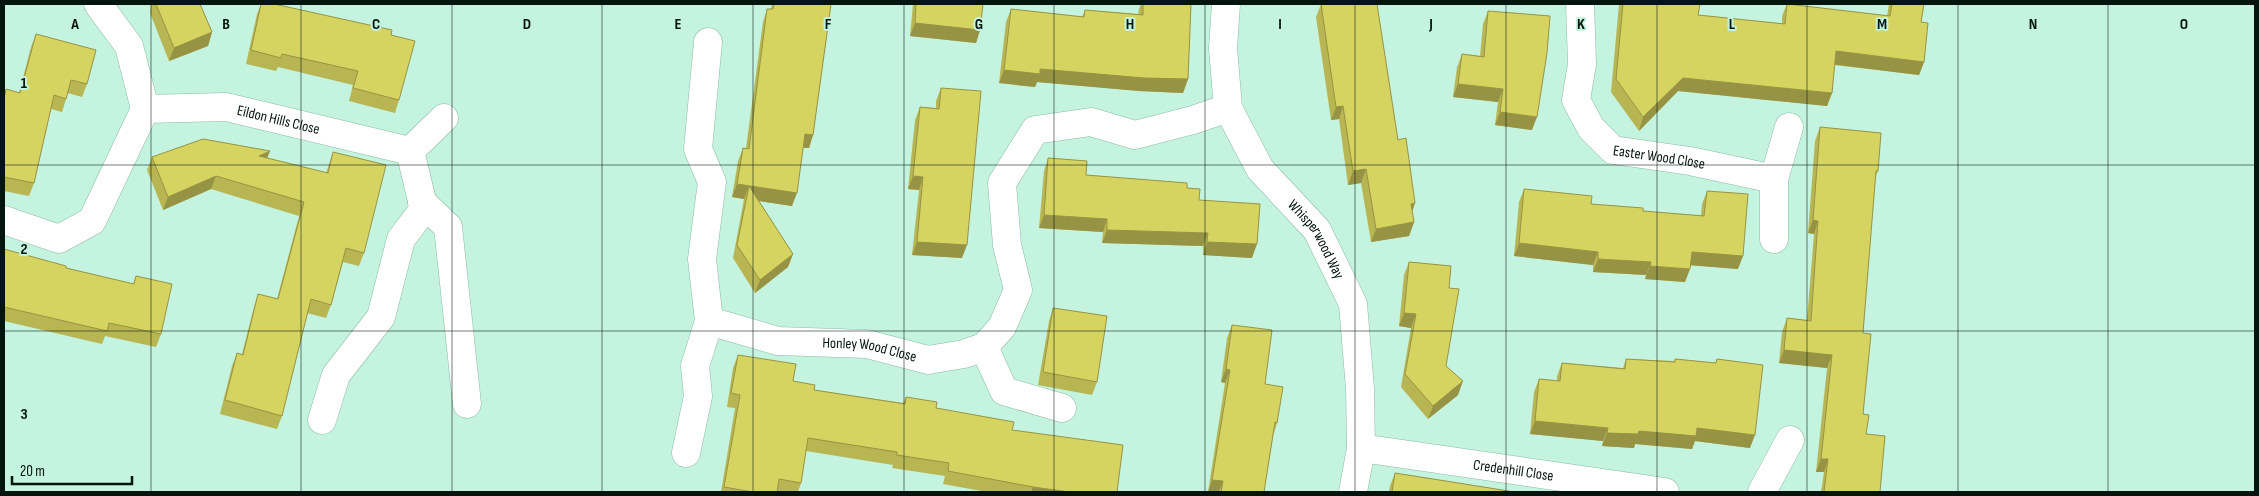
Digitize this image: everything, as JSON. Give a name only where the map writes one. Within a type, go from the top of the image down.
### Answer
[{"type":"street","points":[[4,220],[59,239],[92,221],[145,109],[129,46],[98,4]]},
{"type":"street","name":"Whisperwood Way","points":[[1226,4],[1223,48],[1228,108],[1260,169],[1316,230],[1353,304],[1360,389],[1361,448],[1353,492]]},
{"type":"street","name":"Easter Wood Close","points":[[1580,4],[1582,64],[1576,100],[1591,128],[1614,150],[1690,161],[1774,179]]},
{"type":"street","points":[[686,453],[698,396],[695,366],[709,321],[702,260],[712,182],[698,149],[708,42]]},
{"type":"street","name":"Eildon Hills Close","points":[[145,109],[226,107],[410,151]]},
{"type":"street","points":[[1062,408],[1004,391],[984,347],[1002,326],[1018,290],[1006,245],[1002,183],[1035,130],[1091,122],[1135,134],[1193,120],[1228,108]]},
{"type":"street","points":[[444,118],[410,151],[423,205],[448,227],[468,404]]},
{"type":"street","points":[[1774,239],[1774,179],[1789,127]]},
{"type":"street","points":[[322,420],[336,375],[381,317],[401,239],[423,205]]},
{"type":"street","name":"Honley Wood Close","points":[[709,321],[778,341],[867,344],[928,360],[964,354],[984,347]]},
{"type":"street","points":[[1762,492],[1790,440]]},
{"type":"street","name":"Credenhill Close","points":[[1361,448],[1666,492]]},
{"type":"building","points":[[156,4],[200,4],[212,32],[174,48]]},
{"type":"building","points":[[261,4],[274,4],[392,30],[391,35],[415,41],[399,100],[353,88],[358,71],[282,54],[281,58],[251,50]]},
{"type":"building","points":[[774,4],[831,4],[813,135],[805,134],[797,193],[737,184],[743,148],[749,149],[767,9],[773,9]]},
{"type":"building","points":[[916,4],[983,4],[980,30],[915,23]]},
{"type":"building","points":[[1143,4],[1191,4],[1188,79],[1144,78],[1040,69],[1040,74],[1004,70],[1011,9],[1084,17],[1085,10],[1143,15]]},
{"type":"building","points":[[1321,4],[1377,4],[1398,140],[1406,138],[1415,203],[1411,204],[1414,222],[1376,229],[1366,169],[1353,171],[1343,106],[1336,107]]},
{"type":"building","points":[[1623,4],[1700,4],[1698,15],[1785,24],[1787,4],[1890,16],[1892,4],[1924,4],[1921,22],[1928,23],[1924,62],[1836,51],[1832,93],[1683,78],[1643,117],[1616,79]]},
{"type":"building","points":[[1488,11],[1550,16],[1547,53],[1537,117],[1500,112],[1503,89],[1458,84],[1462,54],[1484,57]]},
{"type":"building","points":[[36,34],[96,50],[87,84],[71,80],[66,99],[54,95],[34,183],[4,177],[4,99],[6,89],[20,93]]},
{"type":"building","points":[[941,88],[981,91],[967,245],[917,242],[923,177],[913,176],[920,107],[939,109]]},
{"type":"building","points":[[1820,127],[1881,133],[1878,171],[1876,171],[1863,333],[1871,334],[1863,414],[1869,415],[1866,434],[1885,436],[1880,492],[1824,492],[1828,459],[1821,459],[1832,355],[1784,350],[1787,318],[1811,321],[1818,221],[1813,220]]},
{"type":"building","points":[[203,139],[270,151],[259,156],[328,173],[333,152],[386,165],[364,253],[346,248],[331,305],[311,299],[282,416],[225,400],[237,353],[243,355],[258,294],[278,299],[304,202],[216,176],[168,197],[152,157]]},
{"type":"building","points":[[1048,158],[1087,161],[1086,175],[1187,183],[1187,188],[1200,189],[1199,200],[1260,204],[1257,244],[1207,242],[1208,233],[1107,230],[1107,219],[1044,215]]},
{"type":"building","points":[[749,186],[793,254],[760,280],[737,245]]},
{"type":"building","points":[[1524,189],[1592,196],[1591,204],[1643,208],[1643,211],[1704,216],[1707,191],[1748,194],[1743,256],[1692,252],[1690,269],[1650,266],[1651,262],[1598,259],[1598,252],[1519,243]]},
{"type":"building","points":[[4,249],[66,266],[66,268],[134,284],[136,276],[172,284],[161,334],[109,323],[107,331],[4,307]]},
{"type":"building","points":[[1409,262],[1451,266],[1449,288],[1459,289],[1446,366],[1463,381],[1433,406],[1405,374],[1416,314],[1404,313]]},
{"type":"building","points":[[1053,308],[1107,316],[1097,382],[1043,372]]},
{"type":"building","points":[[1232,325],[1272,330],[1265,384],[1283,387],[1277,423],[1275,422],[1264,492],[1221,492],[1223,481],[1212,480],[1230,370],[1226,369]]},
{"type":"building","points":[[738,355],[796,364],[793,381],[815,385],[814,390],[905,404],[906,397],[937,402],[936,408],[1014,422],[1012,430],[1123,445],[1117,492],[1070,492],[1033,487],[948,471],[949,463],[897,455],[897,452],[808,438],[801,483],[779,479],[777,492],[753,492],[724,487],[740,395],[731,393]]},
{"type":"building","points":[[1626,359],[1675,362],[1675,359],[1716,363],[1717,359],[1763,365],[1755,435],[1697,428],[1696,436],[1639,431],[1638,434],[1607,433],[1608,428],[1535,421],[1539,379],[1560,381],[1562,363],[1625,369]]},
{"type":"building","points":[[1395,473],[1515,492],[1392,492]]}]
